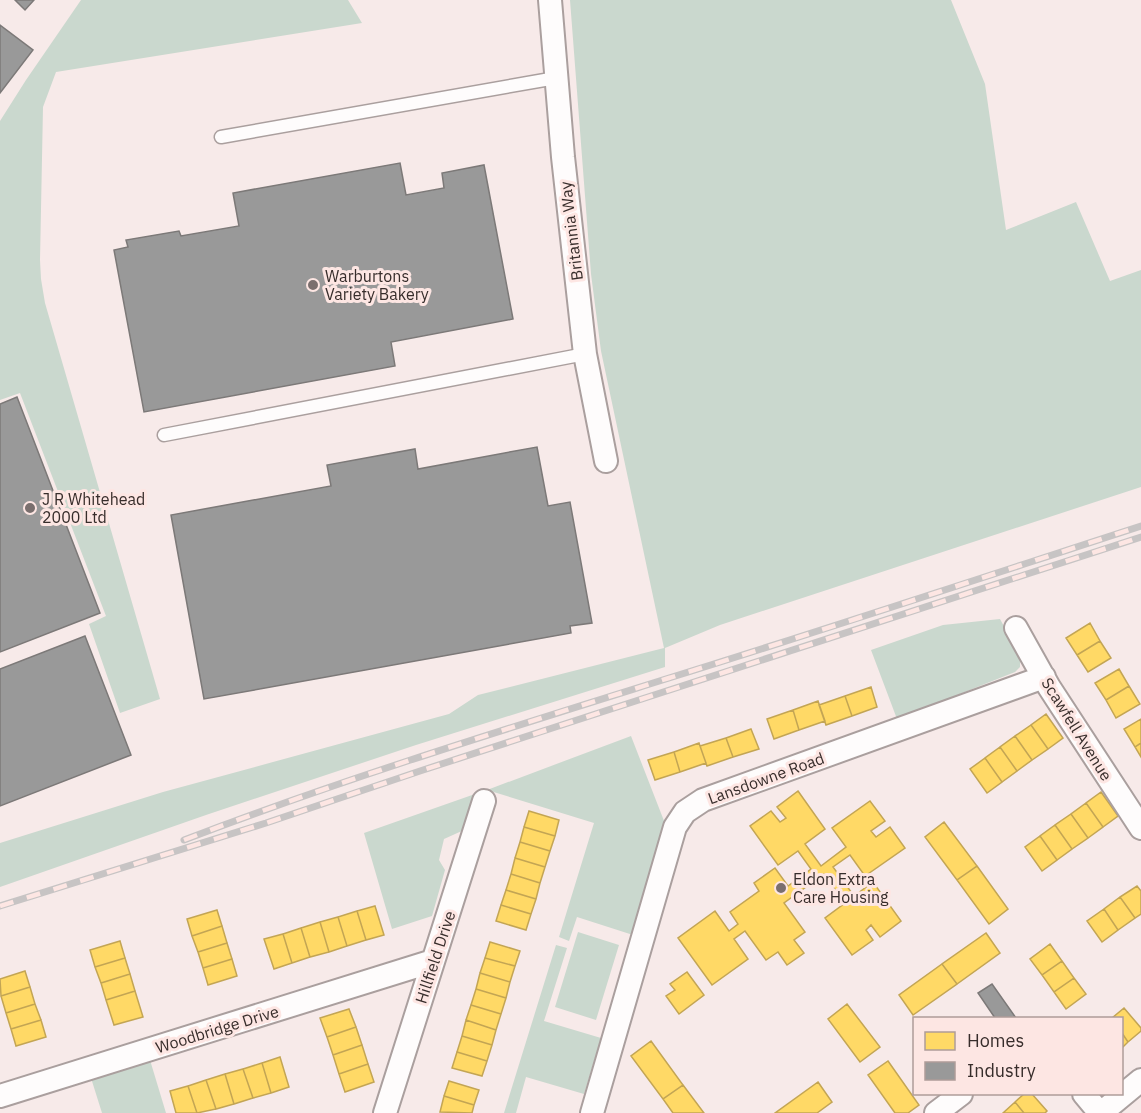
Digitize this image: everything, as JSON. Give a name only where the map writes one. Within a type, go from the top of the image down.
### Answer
[{"type":"street","name":"Britannia Way","points":[[550,0],[563,157],[585,354],[606,461]]},
{"type":"street","name":"Scawfell Avenue","points":[[1016,628],[1044,677],[1141,828]]},
{"type":"street","name":"Lansdowne Road","points":[[592,1113],[675,827],[685,812],[703,800],[1044,677]]},
{"type":"street","name":"Hillfield Drive","points":[[385,1113],[484,801]]},
{"type":"street","name":"Woodbridge Drive","points":[[0,1096],[433,961]]},
{"type":"street","points":[[1123,1095],[1141,1080]]},
{"type":"street","points":[[936,1113],[959,1095]]},
{"type":"street","points":[[1085,1095],[1101,1113],[1123,1095]]},
{"type":"lane","points":[[221,137],[556,78]]},
{"type":"lane","points":[[164,435],[585,354]]},
{"type":"shaded area","points":[[81,0],[348,0],[362,23],[56,72],[43,107],[40,260],[45,303],[160,699],[120,713],[89,624],[106,616],[20,393],[0,400],[0,121]]},
{"type":"shaded area","points":[[570,0],[951,0],[985,84],[1006,230],[1076,202],[1110,281],[1141,270],[1141,487],[720,625],[665,648],[665,667],[416,745],[0,887],[0,843],[163,792],[449,714],[478,695],[664,648],[601,351],[591,274]]},
{"type":"shaded area","points":[[1000,619],[1020,656],[1020,667],[1015,672],[897,719],[871,650],[943,625]]},
{"type":"shaded area","points":[[631,736],[666,826],[633,935],[577,917],[569,941],[559,937],[594,823],[487,790]]},
{"type":"shaded area","points":[[475,794],[464,830],[444,839],[439,860],[445,870],[432,916],[392,929],[364,833]]},
{"type":"shaded area","points":[[578,932],[619,945],[596,1020],[555,1007]]},
{"type":"shaded area","points":[[556,945],[567,948],[544,1021],[601,1038],[584,1094],[526,1077],[516,1113],[504,1113]]},
{"type":"shaded area","points":[[150,1060],[166,1113],[102,1113],[91,1078]]},
{"type":"building: Homes","points":[[1090,623],[1100,641],[1077,655],[1066,638]]},
{"type":"building: Homes","points":[[1100,641],[1111,658],[1088,672],[1077,655]]},
{"type":"building: Homes","points":[[1119,669],[1129,686],[1106,700],[1095,683]]},
{"type":"building: Homes","points":[[1129,686],[1140,704],[1116,718],[1106,700]]},
{"type":"building: Homes","points":[[871,687],[877,707],[852,716],[845,696]]},
{"type":"building: Homes","points":[[845,696],[852,716],[826,725],[819,705]]},
{"type":"building: Homes","points":[[818,701],[825,721],[799,730],[793,710]]},
{"type":"building: Homes","points":[[793,710],[799,730],[774,739],[767,719]]},
{"type":"building: Homes","points":[[1046,714],[1063,738],[1048,749],[1031,725]]},
{"type":"building: Homes","points":[[1141,719],[1141,743],[1135,747],[1124,729]]},
{"type":"building: Homes","points":[[1031,725],[1048,749],[1032,760],[1015,736]]},
{"type":"building: Homes","points":[[751,729],[759,749],[733,757],[726,738]]},
{"type":"building: Homes","points":[[1015,736],[1032,760],[1017,771],[1000,747]]},
{"type":"building: Homes","points":[[726,738],[733,757],[707,766],[700,746]]},
{"type":"building: Homes","points":[[699,743],[706,763],[680,772],[674,752]]},
{"type":"building: Homes","points":[[1141,743],[1141,757],[1135,747]]},
{"type":"building: Homes","points":[[1000,747],[1017,771],[1002,782],[985,758]]},
{"type":"building: Homes","points":[[674,752],[680,772],[655,780],[648,760]]},
{"type":"building: Homes","points":[[985,758],[1002,782],[987,793],[970,769]]},
{"type":"building: Homes","name":"Eldon Extra Care Housing","points":[[798,791],[825,829],[805,844],[821,866],[846,847],[832,828],[870,801],[885,821],[871,831],[876,837],[890,827],[905,848],[865,876],[850,855],[833,867],[854,896],[873,882],[901,921],[880,937],[871,925],[866,930],[873,940],[852,955],[825,918],[845,903],[824,874],[784,903],[805,932],[794,940],[804,953],[787,965],[778,952],[766,960],[745,931],[734,939],[748,959],[712,985],[678,938],[715,911],[729,931],[738,924],[730,912],[759,891],[754,883],[775,868],[788,886],[811,869],[798,851],[778,865],[750,826],[771,811],[780,822],[786,818],[777,807]]},
{"type":"building: Homes","points":[[1101,792],[1118,816],[1103,827],[1086,803]]},
{"type":"building: Homes","points":[[1086,803],[1103,827],[1088,838],[1071,814]]},
{"type":"building: Homes","points":[[529,811],[559,820],[555,836],[524,827]]},
{"type":"building: Homes","points":[[1071,814],[1088,838],[1072,849],[1055,825]]},
{"type":"building: Homes","points":[[944,822],[977,866],[957,880],[925,837]]},
{"type":"building: Homes","points":[[1055,825],[1072,849],[1057,860],[1040,836]]},
{"type":"building: Homes","points":[[524,827],[555,836],[550,851],[520,842]]},
{"type":"building: Homes","points":[[1040,836],[1057,860],[1042,871],[1025,847]]},
{"type":"building: Homes","points":[[520,842],[550,851],[545,867],[515,858]]},
{"type":"building: Homes","points":[[515,858],[545,867],[540,883],[511,874]]},
{"type":"building: Homes","points":[[977,866],[1008,909],[989,924],[957,880]]},
{"type":"building: Homes","points":[[511,874],[540,883],[536,899],[506,890]]},
{"type":"building: Homes","points":[[1137,886],[1141,891],[1141,914],[1135,918],[1120,897]]},
{"type":"building: Homes","points":[[506,890],[536,899],[531,914],[501,905]]},
{"type":"building: Homes","points":[[1120,897],[1135,918],[1118,930],[1104,909]]},
{"type":"building: Homes","points":[[501,905],[531,914],[526,930],[496,921]]},
{"type":"building: Homes","points":[[375,906],[384,935],[366,940],[357,911]]},
{"type":"building: Homes","points":[[1104,909],[1118,930],[1102,942],[1087,921]]},
{"type":"building: Homes","points":[[217,910],[222,926],[192,936],[187,919]]},
{"type":"building: Homes","points":[[357,911],[366,940],[347,946],[338,917]]},
{"type":"building: Homes","points":[[338,917],[347,946],[329,952],[320,922]]},
{"type":"building: Homes","points":[[320,922],[329,952],[310,957],[301,928]]},
{"type":"building: Homes","points":[[222,926],[227,943],[198,952],[192,936]]},
{"type":"building: Homes","points":[[301,928],[310,957],[292,963],[283,934]]},
{"type":"building: Homes","points":[[986,933],[1000,953],[957,984],[942,964]]},
{"type":"building: Homes","points":[[283,934],[292,963],[274,969],[264,939]]},
{"type":"building: Homes","points":[[120,941],[125,958],[95,967],[90,950]]},
{"type":"building: Homes","points":[[490,942],[520,951],[515,966],[485,958]]},
{"type":"building: Homes","points":[[227,943],[232,959],[203,968],[198,952]]},
{"type":"building: Homes","points":[[1050,944],[1062,961],[1042,975],[1030,959]]},
{"type":"building: Homes","points":[[125,958],[130,974],[101,983],[95,967]]},
{"type":"building: Homes","points":[[485,958],[515,966],[510,982],[480,973]]},
{"type":"building: Homes","points":[[232,959],[237,976],[208,985],[203,968]]},
{"type":"building: Homes","points":[[1062,961],[1074,978],[1054,992],[1042,975]]},
{"type":"building: Homes","points":[[942,964],[957,984],[913,1015],[899,995]]},
{"type":"building: Homes","points":[[25,971],[30,987],[1,996],[0,979]]},
{"type":"building: Homes","points":[[687,972],[704,995],[679,1014],[666,996],[675,990],[670,984]]},
{"type":"building: Homes","points":[[480,973],[510,982],[506,998],[476,989]]},
{"type":"building: Homes","points":[[130,974],[135,991],[106,1000],[101,983]]},
{"type":"building: Homes","points":[[1074,978],[1086,994],[1066,1009],[1054,992]]},
{"type":"building: Homes","points":[[30,987],[35,1004],[6,1013],[1,996]]},
{"type":"building: Homes","points":[[476,989],[506,998],[501,1014],[471,1005]]},
{"type":"building: Homes","points":[[135,991],[143,1017],[114,1025],[106,1000]]},
{"type":"building: Homes","points":[[35,1004],[41,1020],[11,1029],[6,1013]]},
{"type":"building: Homes","points":[[847,1004],[880,1047],[860,1062],[828,1019]]},
{"type":"building: Homes","points":[[471,1005],[501,1014],[496,1030],[466,1020]]},
{"type":"building: Homes","points":[[1124,1008],[1141,1031],[1128,1042],[1123,1034],[1123,1017],[1113,1017]]},
{"type":"building: Homes","points":[[349,1009],[356,1027],[327,1037],[320,1018]]},
{"type":"building: Homes","points":[[41,1020],[46,1037],[16,1046],[11,1029]]},
{"type":"building: Homes","points":[[466,1020],[496,1030],[492,1045],[462,1036]]},
{"type":"building: Homes","points":[[356,1027],[362,1045],[333,1055],[327,1037]]},
{"type":"building: Homes","points":[[1123,1034],[1128,1042],[1123,1047]]},
{"type":"building: Homes","points":[[462,1036],[492,1045],[487,1061],[457,1052]]},
{"type":"building: Homes","points":[[651,1041],[683,1085],[663,1099],[631,1056]]},
{"type":"building: Homes","points":[[362,1045],[368,1064],[339,1074],[333,1055]]},
{"type":"building: Homes","points":[[457,1052],[487,1061],[482,1076],[452,1068]]},
{"type":"building: Homes","points":[[280,1057],[289,1087],[271,1093],[262,1063]]},
{"type":"building: Homes","points":[[888,1061],[919,1105],[908,1113],[895,1113],[868,1075]]},
{"type":"building: Homes","points":[[262,1063],[271,1093],[253,1098],[243,1069]]},
{"type":"building: Homes","points":[[368,1064],[374,1082],[345,1092],[339,1074]]},
{"type":"building: Homes","points":[[243,1069],[253,1098],[234,1104],[225,1074]]},
{"type":"building: Homes","points":[[225,1074],[234,1104],[216,1109],[206,1080]]},
{"type":"building: Homes","points":[[206,1080],[216,1109],[197,1113],[188,1086]]},
{"type":"building: Homes","points":[[449,1081],[479,1090],[474,1105],[444,1096]]},
{"type":"building: Homes","points":[[818,1082],[832,1102],[817,1113],[775,1113]]},
{"type":"building: Homes","points":[[683,1085],[704,1113],[673,1113],[663,1099]]},
{"type":"building: Homes","points":[[188,1086],[197,1113],[176,1113],[170,1091]]},
{"type":"building: Homes","points":[[1023,1095],[1033,1095],[1047,1111],[1045,1113],[1024,1113],[1015,1102]]},
{"type":"building: Homes","points":[[444,1096],[474,1105],[472,1113],[440,1112]]},
{"type":"building: Homes","points":[[1015,1102],[1024,1113],[1003,1113]]},
{"type":"building: Industry","points":[[15,0],[34,0],[25,10]]},
{"type":"building: Industry","points":[[0,25],[33,50],[0,93]]},
{"type":"building: Industry","name":"Warburtons Variety Bakery","points":[[400,163],[406,195],[444,188],[442,173],[484,165],[513,319],[391,342],[395,366],[144,412],[114,250],[128,247],[126,240],[179,231],[181,236],[239,226],[233,193]]},
{"type":"building: Industry","name":"J R Whitehead 2000 Ltd","points":[[17,397],[100,613],[0,652],[0,404]]},
{"type":"building: Industry","points":[[537,447],[548,506],[570,502],[592,623],[570,626],[571,633],[204,699],[171,515],[331,486],[327,465],[415,449],[418,469]]},
{"type":"building: Industry","points":[[85,636],[131,755],[0,806],[0,669]]},
{"type":"building: Industry","points":[[992,984],[1015,1017],[994,1017],[978,993]]},
{"type":"railway","points":[[184,840],[425,755],[1141,526]]},
{"type":"railway","points":[[0,906],[266,823],[1141,537]]},
{"type":"place","name":"Warburtons Variety Bakery","points":[[313,285]]},
{"type":"place","name":"J R Whitehead 2000 Ltd","points":[[30,508]]},
{"type":"place","name":"Eldon Extra Care Housing","points":[[781,888]]}]
